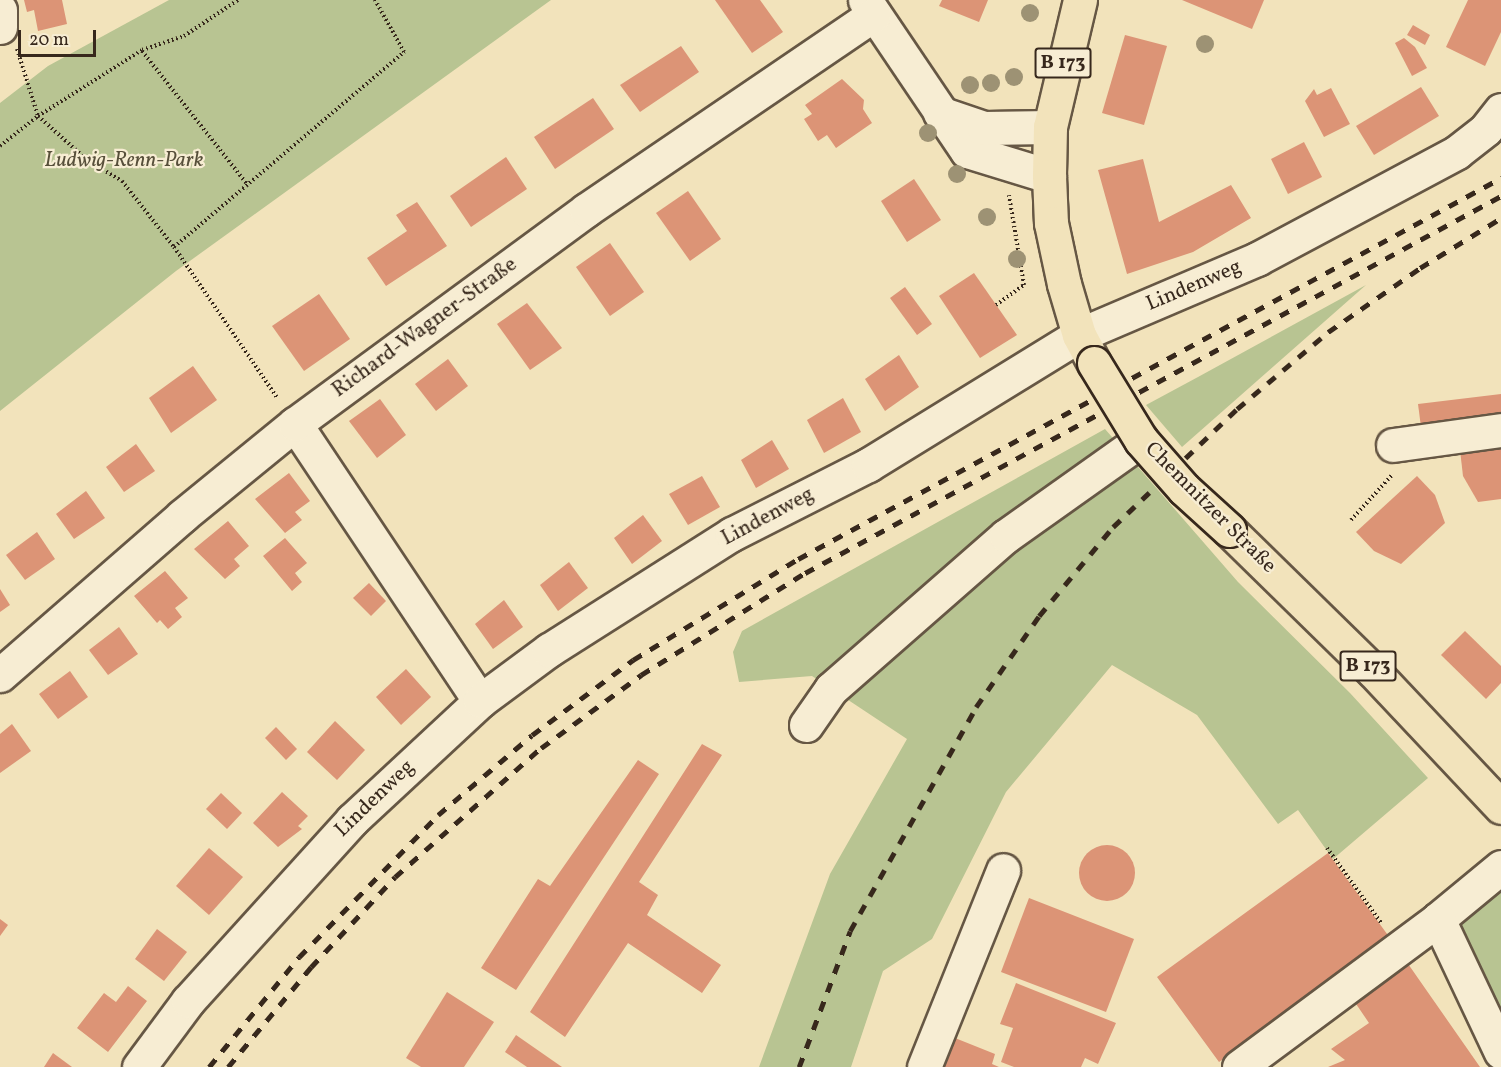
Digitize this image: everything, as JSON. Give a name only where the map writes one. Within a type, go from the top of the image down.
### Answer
[{"type":"main road","name":"Chemnitzer Straße","points":[[1080,0],[1050,127],[1049,176],[1051,223],[1079,335],[1141,440],[1184,489],[1372,670],[1501,807]]},
{"type":"street","points":[[870,7],[967,151],[1049,176]]},
{"type":"street","name":"Richard-Wagner-Straße","points":[[0,675],[164,531],[295,424],[586,210],[870,7]]},
{"type":"street","name":"Lindenweg","points":[[140,1067],[188,1001],[262,916],[352,820],[480,700],[549,650],[732,534],[868,465],[1079,335],[1257,259],[1457,152],[1486,129],[1501,110]]},
{"type":"street","points":[[940,113],[984,128],[1050,127]]},
{"type":"street","points":[[295,424],[480,700]]},
{"type":"street","points":[[1408,443],[1501,430]]},
{"type":"street","points":[[806,725],[831,689],[1006,537],[1141,440]]},
{"type":"street","points":[[924,1067],[1003,870]]},
{"type":"street","points":[[1239,1067],[1398,946],[1438,919],[1487,872]]},
{"type":"street","points":[[1438,919],[1501,1052]]},
{"type":"path","points":[[0,146],[38,116],[142,50],[184,36],[238,0]]},
{"type":"path","points":[[174,247],[404,52],[375,0]]},
{"type":"path","points":[[1,21],[15,44],[38,116],[87,160],[122,181],[174,247],[295,424]]},
{"type":"path","points":[[142,50],[248,184]]},
{"type":"path","points":[[996,305],[1024,285],[1008,190]]},
{"type":"path","points":[[1351,520],[1408,443]]},
{"type":"path","points":[[1327,848],[1398,946]]},
{"type":"green space","name":"Ludwig-Renn-Park","points":[[169,0],[551,0],[176,271],[0,411],[0,103],[48,66]]},
{"type":"green space","points":[[1366,285],[1182,447],[1146,405],[1198,377]]},
{"type":"green space","points":[[1105,429],[1238,582],[1350,693],[1428,778],[1333,859],[1298,810],[1278,824],[1197,715],[1112,665],[1006,792],[932,939],[883,971],[851,1067],[759,1067],[830,874],[907,739],[812,676],[739,682],[733,652],[742,631]]},
{"type":"green space","points":[[1501,868],[1501,1052],[1438,919]]},
{"type":"building","points":[[24,0],[62,0],[67,24],[38,31],[34,10],[27,12]]},
{"type":"building","points":[[715,0],[760,0],[783,32],[752,53]]},
{"type":"building","points":[[942,0],[988,0],[979,22],[939,6]]},
{"type":"building","points":[[1182,0],[1264,0],[1252,29]]},
{"type":"building","points":[[1468,0],[1501,0],[1501,32],[1485,66],[1446,47]]},
{"type":"building","points":[[1413,25],[1430,35],[1425,45],[1407,35]]},
{"type":"building","points":[[1125,35],[1167,46],[1144,125],[1102,113]]},
{"type":"building","points":[[1404,38],[1415,47],[1427,68],[1412,76],[1395,43]]},
{"type":"building","points":[[681,46],[699,72],[640,112],[620,85]]},
{"type":"building","points":[[842,79],[864,100],[863,109],[872,123],[836,148],[827,135],[818,141],[804,119],[812,114],[805,105]]},
{"type":"building","points":[[1421,87],[1439,116],[1374,155],[1356,126]]},
{"type":"building","points":[[1331,88],[1350,124],[1324,137],[1305,101],[1314,89],[1317,95]]},
{"type":"building","points":[[593,98],[614,129],[555,169],[534,137]]},
{"type":"building","points":[[1304,142],[1322,177],[1288,194],[1271,159]]},
{"type":"building","points":[[506,157],[527,189],[471,227],[450,196]]},
{"type":"building","points":[[1143,159],[1159,222],[1231,185],[1251,218],[1193,252],[1127,274],[1098,170]]},
{"type":"building","points":[[914,179],[941,220],[907,242],[881,201]]},
{"type":"building","points":[[688,191],[721,239],[690,261],[656,213]]},
{"type":"building","points":[[417,202],[447,246],[386,286],[367,258],[407,231],[396,215]]},
{"type":"building","points":[[610,243],[644,292],[610,316],[576,267]]},
{"type":"building","points":[[974,273],[1017,335],[980,358],[939,296]]},
{"type":"building","points":[[905,287],[932,324],[917,335],[890,298]]},
{"type":"building","points":[[319,294],[350,339],[304,371],[272,326]]},
{"type":"building","points":[[527,303],[562,348],[530,370],[497,324]]},
{"type":"building","points":[[899,355],[919,387],[885,411],[865,379]]},
{"type":"building","points":[[448,359],[468,386],[436,411],[415,384]]},
{"type":"building","points":[[193,366],[217,400],[171,433],[149,398]]},
{"type":"building","points":[[1501,394],[1501,417],[1421,427],[1418,404]]},
{"type":"building","points":[[843,398],[861,432],[824,453],[807,420]]},
{"type":"building","points":[[380,399],[406,435],[377,458],[349,421]]},
{"type":"building","points":[[772,440],[789,469],[756,488],[741,460]]},
{"type":"building","points":[[136,444],[155,471],[124,492],[106,467]]},
{"type":"building","points":[[1501,444],[1501,499],[1478,502],[1463,476],[1460,450]]},
{"type":"building","points":[[289,473],[310,501],[295,512],[302,520],[285,533],[255,499]]},
{"type":"building","points":[[702,476],[720,507],[688,525],[669,494]]},
{"type":"building","points":[[1417,476],[1435,495],[1445,523],[1401,564],[1374,551],[1356,532]]},
{"type":"building","points":[[86,491],[105,518],[74,539],[56,514]]},
{"type":"building","points":[[643,515],[662,541],[632,564],[614,538]]},
{"type":"building","points":[[228,521],[249,546],[234,559],[240,566],[225,579],[194,549]]},
{"type":"building","points":[[37,532],[55,559],[25,580],[6,555]]},
{"type":"building","points":[[285,538],[307,563],[295,573],[302,582],[292,591],[263,556]]},
{"type":"building","points":[[569,562],[588,588],[558,611],[540,585]]},
{"type":"building","points":[[165,571],[188,598],[175,608],[182,617],[168,629],[160,620],[157,623],[134,596]]},
{"type":"building","points":[[369,583],[386,601],[371,616],[353,598]]},
{"type":"building","points":[[0,589],[10,605],[0,612]]},
{"type":"building","points":[[504,600],[523,627],[493,649],[475,624]]},
{"type":"building","points":[[119,627],[138,654],[108,675],[89,650]]},
{"type":"building","points":[[1465,631],[1501,666],[1501,683],[1486,699],[1441,655]]},
{"type":"building","points":[[406,669],[431,697],[401,725],[376,697]]},
{"type":"building","points":[[70,671],[88,697],[58,719],[39,694]]},
{"type":"building","points":[[335,721],[365,750],[337,780],[307,752]]},
{"type":"building","points":[[12,724],[31,751],[0,773],[0,734]]},
{"type":"building","points":[[276,727],[297,749],[286,760],[265,738]]},
{"type":"building","points":[[702,744],[722,755],[639,882],[658,895],[647,915],[721,965],[702,993],[628,943],[565,1037],[530,1012]]},
{"type":"building","points":[[638,760],[659,774],[516,990],[481,968],[538,879],[550,886]]},
{"type":"building","points":[[282,792],[308,816],[298,826],[302,829],[278,847],[253,823]]},
{"type":"building","points":[[221,793],[242,813],[227,829],[206,809]]},
{"type":"building","points":[[1101,845],[1113,845],[1123,849],[1131,857],[1135,873],[1131,889],[1123,897],[1113,901],[1101,901],[1091,897],[1083,889],[1079,879],[1079,867],[1083,857],[1091,849]]},
{"type":"building","points":[[209,848],[243,877],[209,915],[176,886]]},
{"type":"building","points":[[1328,853],[1480,1067],[1328,1067],[1345,1060],[1331,1049],[1369,1023],[1352,998],[1358,963],[1219,1062],[1157,977]]},
{"type":"building","points":[[1029,898],[1134,939],[1106,1012],[1001,972]]},
{"type":"building","points":[[0,919],[8,925],[0,936]]},
{"type":"building","points":[[157,929],[187,952],[164,981],[135,959]]},
{"type":"building","points":[[1016,983],[1116,1023],[1098,1064],[1085,1058],[1081,1067],[1014,1067],[1001,1062],[1013,1028],[1000,1024]]},
{"type":"building","points":[[128,986],[147,1001],[108,1052],[77,1028],[104,993],[116,1002]]},
{"type":"building","points":[[447,992],[494,1022],[464,1067],[421,1067],[406,1058]]},
{"type":"building","points":[[516,1035],[562,1067],[527,1067],[505,1052]]},
{"type":"building","points":[[955,1038],[995,1054],[992,1064],[999,1067],[944,1067]]},
{"type":"building","points":[[53,1053],[72,1067],[44,1067]]},
{"type":"railway","points":[[209,1067],[299,957],[438,815],[532,735],[633,660],[798,559],[1501,178]]},
{"type":"railway","points":[[228,1067],[311,967],[395,877],[541,748],[641,675],[805,573],[1501,196]]},
{"type":"railway","points":[[799,1067],[850,931],[976,707],[1039,616],[1113,527],[1237,409],[1328,332],[1420,268],[1501,218]]}]
